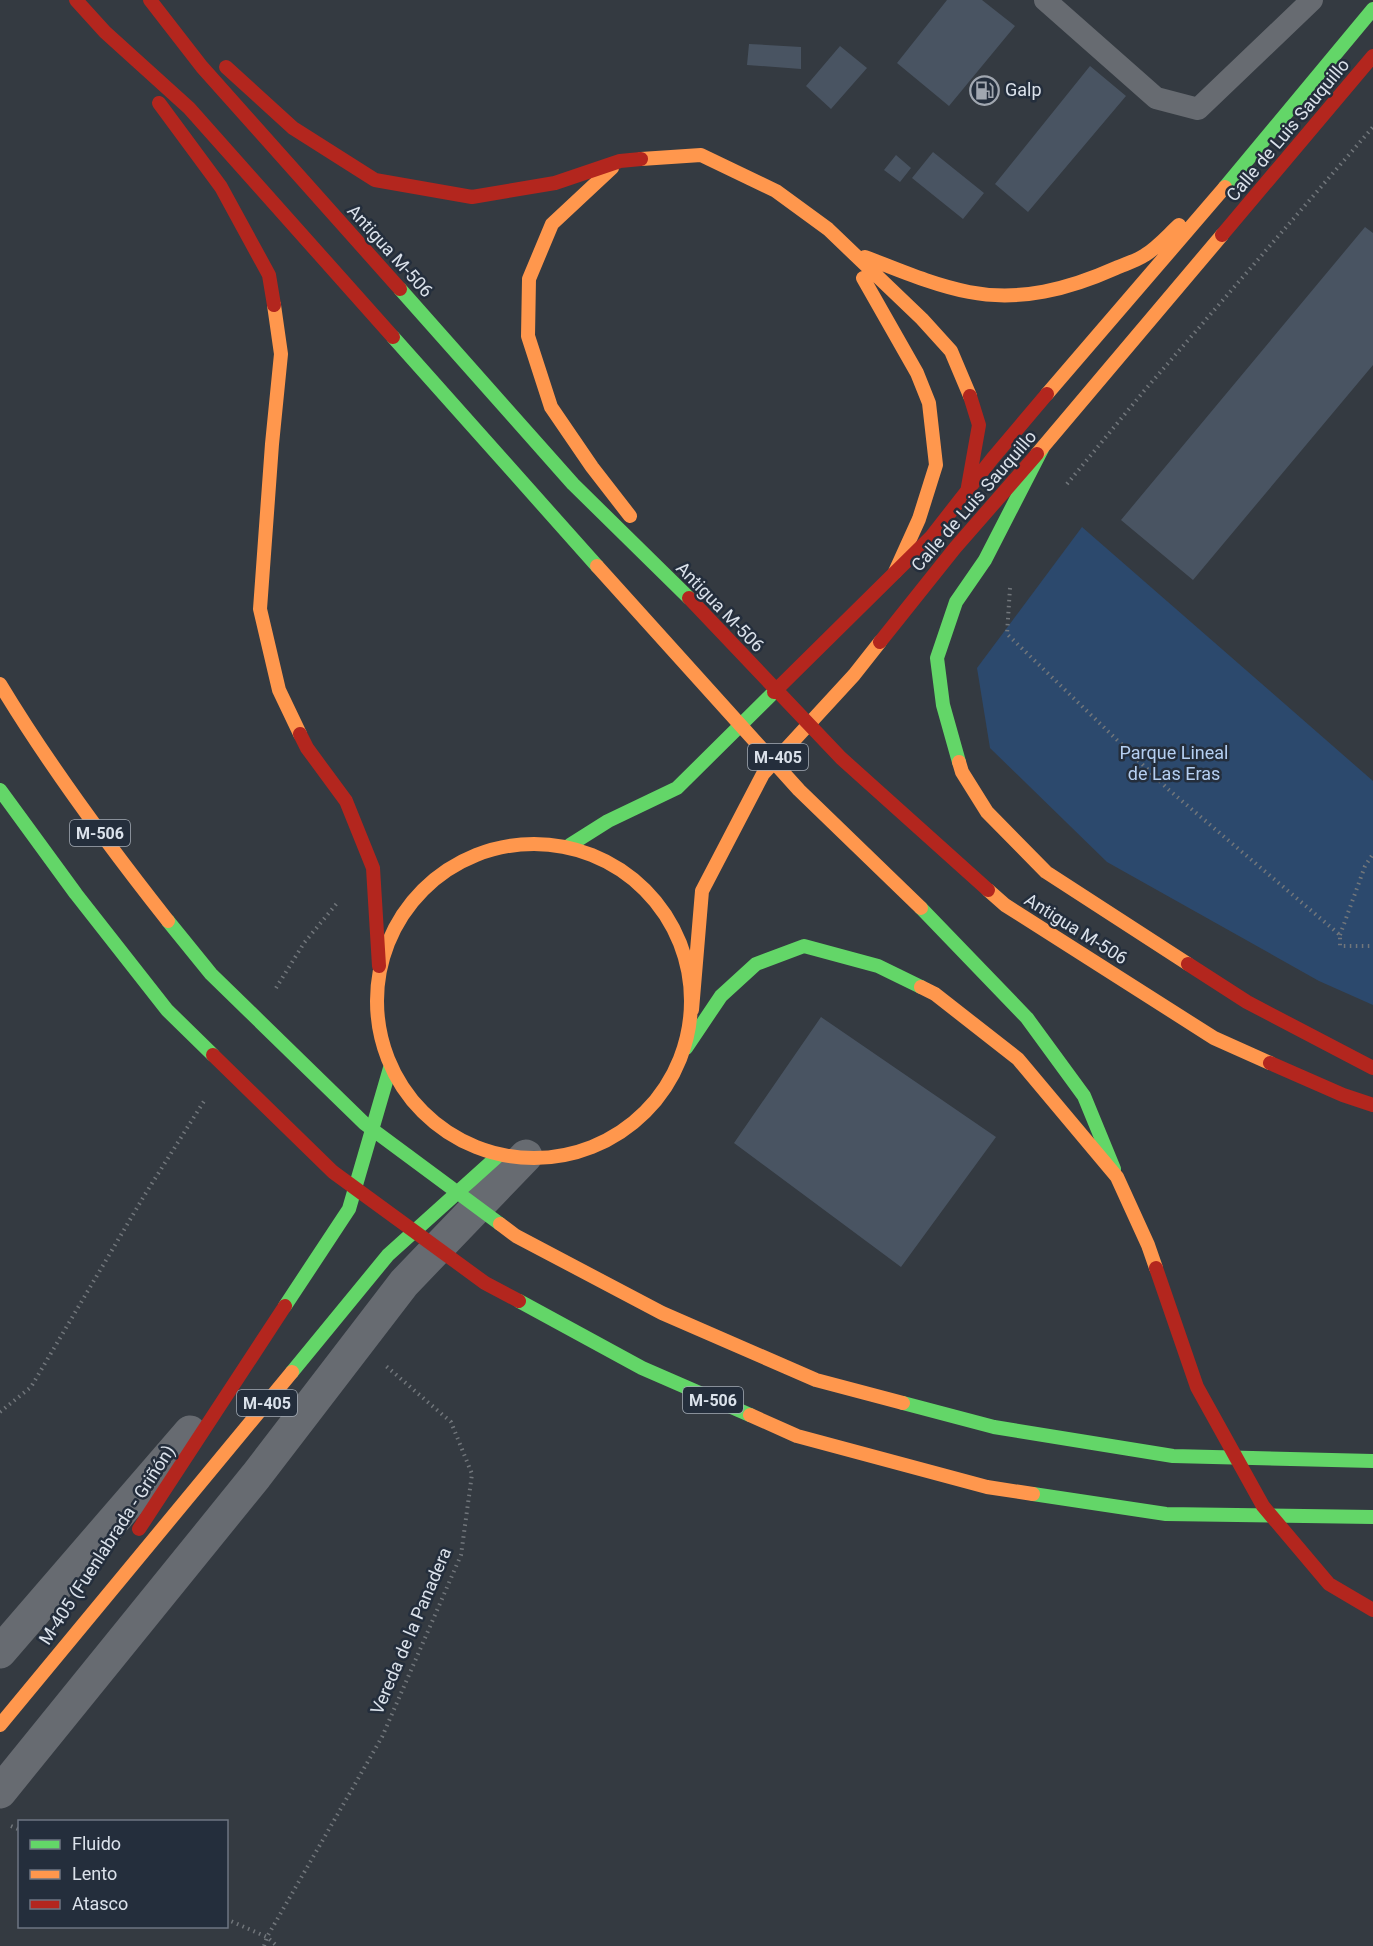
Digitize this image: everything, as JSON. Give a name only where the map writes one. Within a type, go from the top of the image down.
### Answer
[{"type":"main road","points":[[76,0],[105,32],[221,187],[269,275],[281,354],[260,609],[279,690],[307,748],[346,801],[373,868],[379,966]]},
{"type":"main road","points":[[151,1],[293,128],[375,180],[472,197],[555,183],[620,161],[701,155],[776,191],[828,229],[922,319],[951,351],[979,425],[968,491],[955,548]]},
{"type":"main road","name":"Antigua M-506","points":[[151,1],[201,67],[573,484],[708,617],[841,758],[1005,905],[1214,1038],[1343,1095],[1373,1104]]},
{"type":"main road","name":"Calle de Luis Sauquillo","points":[[570,845],[608,821],[677,788],[931,537],[992,459],[1242,167],[1373,9]]},
{"type":"main road","points":[[105,32],[189,108],[694,676],[799,790],[933,920],[1027,1018],[1084,1096],[1148,1245],[1197,1387],[1263,1506],[1329,1584],[1373,1610]]},
{"type":"main road","name":"Calle de Luis Sauquillo","points":[[692,1010],[702,891],[763,774],[854,675],[955,548],[1042,450],[1373,56]]},
{"type":"main road","points":[[620,161],[552,224],[529,279],[528,336],[551,406],[592,467],[708,617]]},
{"type":"main road","points":[[851,252],[936,284],[970,293],[1002,297],[1050,291],[1101,275],[1147,254],[1242,167]]},
{"type":"main road","points":[[851,252],[868,289],[894,329],[918,373],[929,404],[936,465],[919,519],[895,572]]},
{"type":"main road","points":[[1042,450],[985,560],[956,602],[937,658],[943,705],[962,772],[987,812],[1046,872],[1247,1002],[1373,1068]]},
{"type":"main road","name":"M-506","points":[[0,684],[28,731],[117,857],[211,974],[365,1124],[516,1236],[662,1313],[816,1380],[994,1427],[1173,1456],[1373,1461]]},
{"type":"main road","name":"M-506","points":[[0,790],[76,894],[167,1010],[333,1172],[485,1283],[642,1368],[797,1436],[987,1487],[1166,1514],[1373,1517]]},
{"type":"main road","name":"M-405","points":[[532,843],[570,845],[594,854],[629,874],[654,898],[682,945],[692,1010],[686,1048],[660,1098],[621,1133],[570,1155],[513,1156],[473,1147],[425,1116],[390,1068],[378,1029],[379,966],[404,910],[422,889],[467,857],[532,843]]},
{"type":"main road","points":[[686,1048],[721,996],[756,964],[804,946],[878,966],[935,994],[1018,1059],[1117,1176]]},
{"type":"main road","name":"M-405 (Fuenlabrada - Griñón)","points":[[50,1665],[349,1209],[390,1068]]},
{"type":"main road","name":"M-405 (Fuenlabrada - Griñón)","points":[[50,1665],[388,1256],[513,1156]]},
{"type":"main road","name":"M-405","points":[[0,1725],[50,1665]]},
{"type":"street","points":[[0,1792],[256,1476],[404,1284],[513,1156]]},
{"type":"street","points":[[0,1652],[240,1374]]},
{"type":"lane","points":[[1045,0],[1156,98],[1198,109],[1312,0]]},
{"type":"lane","points":[[1242,167],[1360,0]]},
{"type":"path","points":[[1063,488],[1373,127]]},
{"type":"path","points":[[1010,582],[1007,634],[1170,790],[1340,935]]},
{"type":"path","points":[[1373,854],[1365,866],[1340,935],[1340,946],[1373,946]]},
{"type":"path","points":[[272,994],[304,943],[370,861]]},
{"type":"path","points":[[0,1412],[31,1387],[144,1196],[208,1095]]},
{"type":"path","name":"Vereda de la Panadera","points":[[264,1946],[267,1937],[382,1737],[461,1555],[472,1474],[451,1422],[359,1342]]},
{"type":"path","points":[[228,1921],[267,1937],[277,1946]]},
{"type":"green space","name":"Parque Lineal de Las Eras","points":[[1082,527],[1373,781],[1373,1005],[1319,981],[1107,862],[990,748],[977,668]]},
{"type":"building","points":[[947,0],[982,0],[1015,26],[949,106],[897,63]]},
{"type":"building","points":[[749,44],[801,47],[801,69],[747,65]]},
{"type":"building","points":[[840,46],[867,68],[831,109],[806,86]]},
{"type":"building","points":[[1090,66],[1126,96],[1028,212],[995,184]]},
{"type":"building","points":[[933,152],[984,193],[963,219],[912,178]]},
{"type":"building","points":[[896,155],[911,168],[900,182],[884,170]]},
{"type":"building","points":[[1365,227],[1373,233],[1373,365],[1193,580],[1121,520]]},
{"type":"building","points":[[821,1017],[996,1137],[901,1267],[734,1143]]},
{"type":"traffic: fast","points":[[1225,187],[1373,9]]},
{"type":"traffic: fast","points":[[400,289],[573,484],[689,598]]},
{"type":"traffic: fast","points":[[393,337],[597,566]]},
{"type":"traffic: fast","points":[[959,762],[943,705],[937,658],[956,602],[985,560],[1042,449]]},
{"type":"traffic: fast","points":[[570,845],[608,821],[677,788],[774,692]]},
{"type":"traffic: fast","points":[[0,790],[76,894],[167,1010],[213,1055]]},
{"type":"traffic: fast","points":[[921,908],[1027,1018],[1084,1096],[1114,1169]]},
{"type":"traffic: fast","points":[[168,921],[211,974],[365,1124],[500,1224]]},
{"type":"traffic: fast","points":[[686,1048],[721,996],[756,964],[804,946],[878,966],[921,987]]},
{"type":"traffic: fast","points":[[285,1306],[349,1209],[390,1068]]},
{"type":"traffic: fast","points":[[292,1372],[388,1255],[499,1155]]},
{"type":"traffic: fast","points":[[519,1301],[642,1368],[750,1415]]},
{"type":"traffic: fast","points":[[903,1403],[994,1427],[1173,1456],[1373,1461]]},
{"type":"traffic: fast","points":[[1033,1494],[1166,1514],[1373,1517]]},
{"type":"traffic: slow","points":[[641,159],[701,155],[776,191],[828,229],[922,319],[951,351],[970,396]]},
{"type":"traffic: slow","points":[[612,168],[552,224],[529,279],[528,336],[551,407],[592,467],[630,516]]},
{"type":"traffic: slow","points":[[1047,394],[1225,187]]},
{"type":"traffic: slow","points":[[865,257],[916,277],[969,292],[988,295],[1026,294],[1044,292],[1080,282],[1134,261],[1154,248],[1179,225]]},
{"type":"traffic: slow","points":[[1037,454],[1222,235]]},
{"type":"traffic: slow","points":[[863,278],[917,373],[929,403],[936,465],[919,519],[895,572]]},
{"type":"traffic: slow","points":[[274,305],[281,354],[260,609],[279,690],[300,734]]},
{"type":"traffic: slow","points":[[597,566],[799,790],[921,908]]},
{"type":"traffic: slow","points":[[692,1010],[702,891],[763,774],[854,675],[880,642]]},
{"type":"traffic: slow","points":[[0,684],[80,805],[168,921]]},
{"type":"traffic: slow","points":[[959,762],[962,772],[987,812],[1046,872],[1188,964]]},
{"type":"traffic: slow","points":[[534,844],[565,847],[594,856],[621,870],[645,890],[665,914],[679,941],[688,970],[691,1001],[688,1032],[679,1061],[665,1088],[645,1112],[621,1132],[594,1146],[565,1155],[534,1158],[503,1155],[474,1146],[447,1132],[423,1112],[403,1088],[389,1061],[380,1032],[377,1001],[380,970],[389,941],[403,914],[423,890],[447,870],[474,856],[503,847],[534,844]]},
{"type":"traffic: slow","points":[[988,890],[1005,905],[1214,1038],[1270,1063]]},
{"type":"traffic: slow","points":[[921,987],[935,994],[1018,1059],[1117,1177],[1156,1268]]},
{"type":"traffic: slow","points":[[500,1224],[516,1236],[662,1313],[816,1380],[903,1403]]},
{"type":"traffic: slow","points":[[0,1725],[292,1372]]},
{"type":"traffic: slow","points":[[750,1415],[797,1436],[987,1487],[1033,1494]]},
{"type":"traffic: jam","points":[[76,0],[105,32],[189,108],[393,337]]},
{"type":"traffic: jam","points":[[150,0],[202,67],[400,289]]},
{"type":"traffic: jam","points":[[1222,235],[1373,56]]},
{"type":"traffic: jam","points":[[226,67],[293,128],[375,180],[472,197],[555,183],[620,161],[641,159]]},
{"type":"traffic: jam","points":[[159,103],[221,187],[269,275],[274,305]]},
{"type":"traffic: jam","points":[[774,692],[931,537],[1047,394]]},
{"type":"traffic: jam","points":[[966,498],[979,425],[970,396]]},
{"type":"traffic: jam","points":[[880,642],[955,548],[1037,454]]},
{"type":"traffic: jam","points":[[689,598],[841,758],[988,890]]},
{"type":"traffic: jam","points":[[300,734],[307,748],[346,801],[373,868],[379,966]]},
{"type":"traffic: jam","points":[[1188,964],[1247,1002],[1373,1068]]},
{"type":"traffic: jam","points":[[213,1055],[333,1172],[485,1283],[519,1301]]},
{"type":"traffic: jam","points":[[1270,1063],[1343,1095],[1373,1105]]},
{"type":"traffic: jam","points":[[1156,1268],[1197,1387],[1263,1506],[1329,1584],[1373,1610]]},
{"type":"traffic: jam","points":[[139,1529],[285,1306]]},
{"type":"place","name":"Galp","points":[[984,90]]}]
